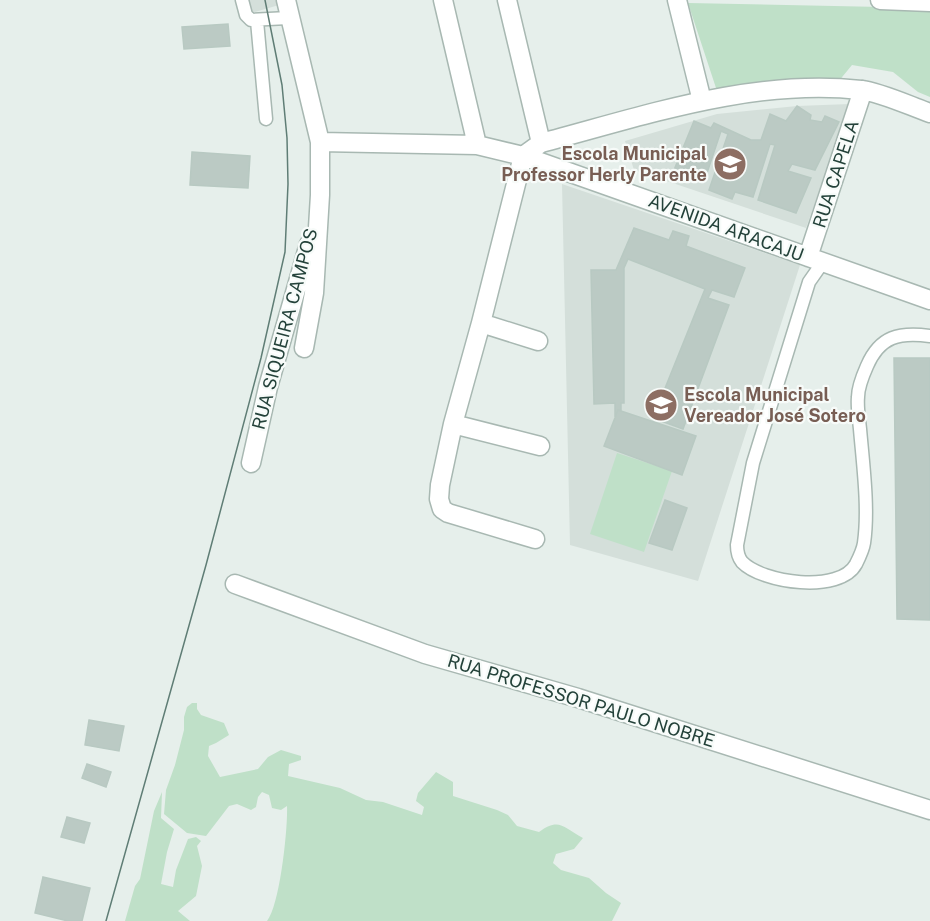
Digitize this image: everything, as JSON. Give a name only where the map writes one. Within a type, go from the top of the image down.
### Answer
[{"type":"street","points":[[443,0],[477,145]]},
{"type":"street","points":[[507,0],[541,142]]},
{"type":"street","points":[[677,0],[702,101]]},
{"type":"street","points":[[880,0],[930,2]]},
{"type":"street","name":"RUA SIQUEIRA CAMPOS","points":[[287,9],[320,142],[320,195],[314,293],[304,348]]},
{"type":"street","points":[[535,539],[447,513],[442,509],[439,499],[453,424],[523,156],[541,142],[702,101],[796,89],[863,90],[930,113]]},
{"type":"street","name":"RUA CAPELA","points":[[815,260],[863,90]]},
{"type":"street","name":"AVENIDA ARACAJU","points":[[320,142],[477,145],[523,156],[930,300]]},
{"type":"street","name":"RUA SIQUEIRA CAMPOS","points":[[251,463],[268,387],[304,263],[320,195]]},
{"type":"street","points":[[481,323],[538,341]]},
{"type":"street","points":[[453,424],[540,446]]},
{"type":"street","name":"RUA PROFESSOR PAULO NOBRE","points":[[235,584],[425,654],[578,698],[930,810]]},
{"type":"lane","points":[[242,0],[247,17],[257,21],[287,9]]},
{"type":"lane","points":[[257,21],[266,119]]},
{"type":"lane","points":[[815,260],[753,463],[737,545],[742,561],[751,568],[790,582],[812,583],[838,579],[854,568],[864,545],[865,480],[858,397],[863,374],[880,345],[894,337],[910,333],[930,336]]},
{"type":"shaded area","points":[[248,0],[278,0],[279,5],[251,13]]},
{"type":"shaded area","name":"Escola Municipal Professor Herly Parente","points":[[850,104],[806,228],[634,170],[625,141],[717,114],[797,106]]},
{"type":"shaded area","name":"Escola Municipal Vereador José Sotero","points":[[562,184],[800,265],[698,581],[570,545]]},
{"type":"green space","points":[[688,3],[930,8],[930,97],[918,92],[893,72],[852,65],[838,82],[717,91]]},
{"type":"green space","points":[[617,453],[672,471],[644,552],[590,534]]},
{"type":"green space","points":[[192,703],[197,703],[197,709],[201,715],[224,723],[229,735],[209,746],[208,756],[220,777],[258,769],[268,757],[281,750],[301,756],[301,760],[289,764],[288,776],[340,788],[366,800],[383,802],[422,815],[424,807],[416,801],[418,793],[436,772],[453,782],[453,796],[508,815],[517,826],[539,832],[556,824],[566,827],[583,838],[574,849],[556,854],[553,863],[561,870],[589,878],[621,903],[612,921],[267,921],[272,912],[279,883],[285,848],[287,806],[281,810],[272,808],[269,795],[262,792],[258,797],[256,807],[251,810],[237,804],[229,806],[206,836],[187,833],[164,814],[166,790],[184,730],[184,717],[187,707]]},
{"type":"green space","points":[[162,792],[161,818],[174,829],[161,884],[173,887],[176,870],[188,839],[196,837],[201,841],[197,846],[202,866],[196,896],[178,911],[190,921],[125,921],[135,886],[140,879],[154,811]]},
{"type":"building","points":[[228,24],[230,46],[184,49],[182,27]]},
{"type":"building","points":[[797,106],[811,115],[810,120],[822,122],[825,116],[839,122],[815,170],[792,164],[788,171],[811,178],[796,213],[758,200],[775,145],[770,144],[753,197],[735,192],[732,199],[709,190],[728,134],[721,131],[704,182],[674,170],[694,121],[711,128],[714,123],[751,140],[761,140],[770,114],[786,121]]},
{"type":"building","points":[[192,152],[250,156],[248,188],[190,185]]},
{"type":"building","points":[[634,228],[669,240],[673,231],[689,236],[686,246],[745,268],[734,297],[712,290],[708,298],[729,305],[683,429],[653,418],[705,289],[628,259],[624,268],[624,403],[621,403],[621,411],[618,410],[615,417],[615,403],[594,404],[591,270],[616,270]]},
{"type":"building","points":[[894,358],[930,358],[930,620],[897,619]]},
{"type":"building","points":[[618,410],[696,436],[682,475],[604,446]]},
{"type":"building","points":[[665,500],[687,508],[672,550],[649,543]]},
{"type":"building","points":[[89,720],[124,726],[119,751],[85,745]]},
{"type":"building","points":[[87,764],[111,772],[106,787],[82,778]]},
{"type":"building","points":[[67,817],[90,823],[84,843],[61,837]]},
{"type":"building","points":[[43,877],[90,888],[82,921],[68,921],[35,913]]},
{"type":"tram line","points":[[106,921],[206,565],[261,358],[285,252],[288,184],[287,138],[282,85],[265,0]]},
{"type":"place","name":"Escola Municipal Professor Herly Parente","points":[[730,164]]},
{"type":"place","name":"Escola Municipal Vereador José Sotero","points":[[661,405]]}]
